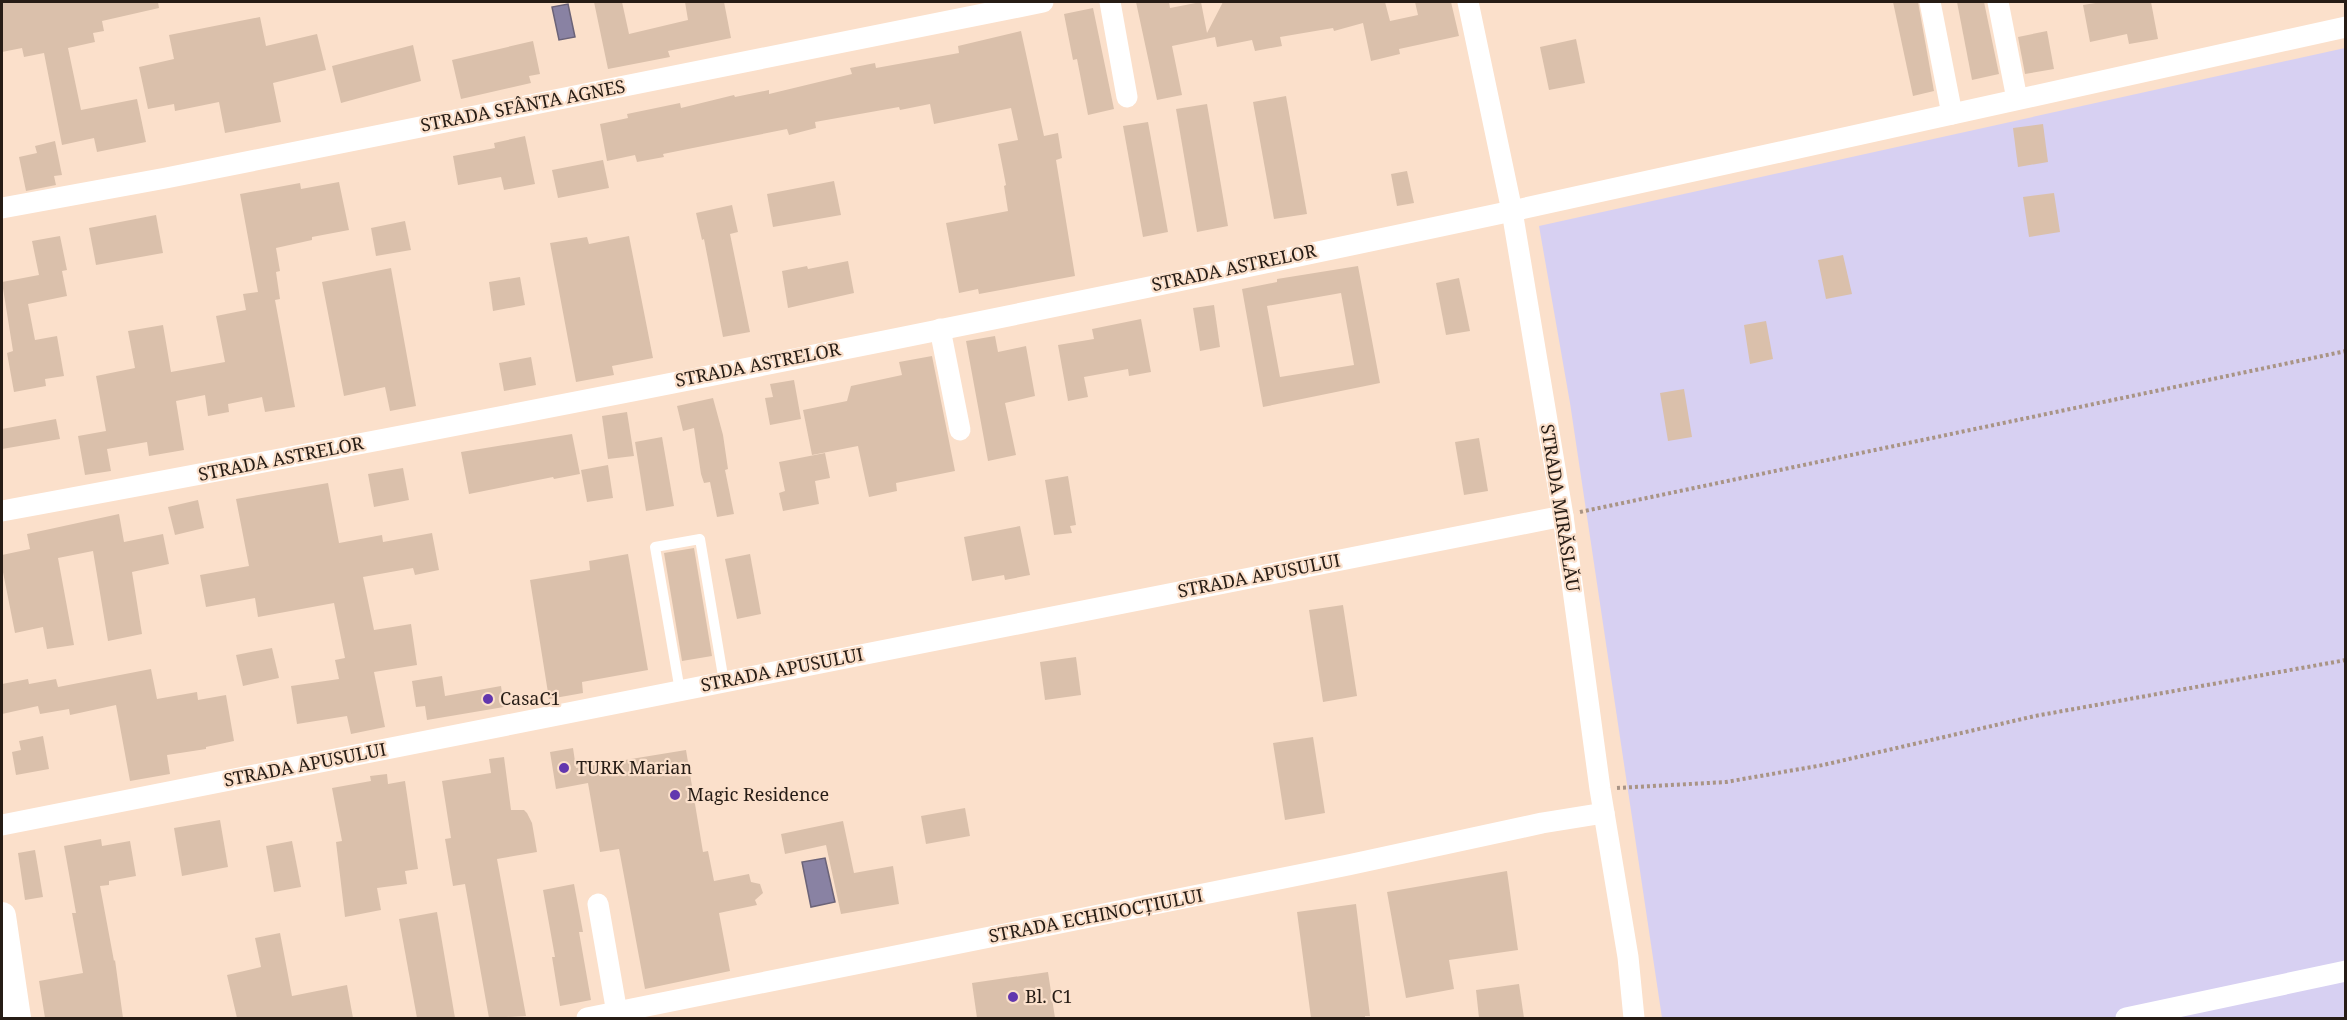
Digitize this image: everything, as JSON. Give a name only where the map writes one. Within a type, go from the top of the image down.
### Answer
[{"type":"street","name":"STRADA SFÂNTA AGNES","points":[[2,208],[166,178],[1043,2]]},
{"type":"street","points":[[1110,2],[1127,98]]},
{"type":"street","name":"STRADA MIRĂSLĂU","points":[[1468,2],[1512,211],[1563,516],[1600,789],[1628,957],[1634,1018]]},
{"type":"street","points":[[1930,2],[1952,114]]},
{"type":"street","points":[[1998,2],[2018,99]]},
{"type":"street","name":"STRADA ASTRELOR","points":[[2,511],[325,451],[940,329],[1512,211],[2346,27]]},
{"type":"street","points":[[940,329],[960,430]]},
{"type":"street","name":"STRADA APUSULUI","points":[[2,825],[1563,516]]},
{"type":"street","name":"STRADA ECHINOCȚIULUI","points":[[587,1018],[617,1016],[1542,823],[1604,813]]},
{"type":"street","points":[[598,904],[617,1016]]},
{"type":"street","points":[[2,916],[17,1018]]},
{"type":"street","points":[[2126,1018],[2346,971]]},
{"type":"lane","points":[[680,691],[655,546],[700,539],[724,682]]},
{"type":"path","points":[[1563,516],[2346,351]]},
{"type":"path","points":[[1600,789],[1726,782],[1812,767],[2035,717],[2346,660]]},
{"type":"shaded area","points":[[568,4],[575,37],[559,40],[552,7]]},
{"type":"shaded area","points":[[2345,48],[2345,1018],[1662,1018],[1570,403],[1539,226]]},
{"type":"shaded area","points":[[825,858],[835,902],[811,907],[802,862]]},
{"type":"building","points":[[2,2],[158,2],[159,8],[102,21],[104,31],[93,33],[95,42],[68,48],[81,110],[137,99],[146,142],[97,152],[94,138],[62,145],[44,53],[24,57],[22,48],[2,52]]},
{"type":"building","points":[[594,2],[622,2],[629,34],[688,20],[685,2],[724,2],[731,38],[668,51],[670,57],[608,69]]},
{"type":"building","points":[[1136,2],[1169,2],[1170,8],[1201,2],[1207,33],[1223,2],[1385,2],[1390,21],[1418,15],[1415,2],[1451,2],[1459,36],[1399,49],[1400,54],[1371,61],[1363,23],[1334,31],[1333,28],[1280,37],[1282,46],[1255,51],[1252,40],[1217,47],[1215,37],[1172,46],[1182,95],[1157,100]]},
{"type":"building","points":[[1893,2],[1918,2],[1934,91],[1913,96]]},
{"type":"building","points":[[1957,2],[1984,2],[1999,74],[1972,80]]},
{"type":"building","points":[[2102,2],[2151,2],[2158,39],[2129,44],[2127,34],[2090,42],[2083,5]]},
{"type":"building","points":[[1093,8],[1114,109],[1088,115],[1077,59],[1073,60],[1064,14]]},
{"type":"building","points":[[260,17],[266,46],[317,34],[326,70],[273,83],[281,122],[225,133],[219,102],[175,111],[174,104],[148,109],[139,67],[174,59],[169,35]]},
{"type":"building","points":[[1021,31],[1044,136],[1058,133],[1062,158],[1056,160],[1075,276],[979,294],[978,289],[959,293],[946,223],[1008,211],[1004,186],[1006,185],[998,144],[1018,140],[1011,108],[934,124],[930,104],[900,110],[899,107],[815,122],[816,128],[789,135],[787,129],[663,154],[664,157],[637,162],[635,155],[607,161],[600,124],[628,118],[627,114],[680,103],[681,108],[734,95],[735,97],[769,90],[769,94],[852,74],[850,68],[875,63],[876,68],[959,53],[958,46]]},
{"type":"building","points":[[2047,31],[2054,69],[2025,74],[2018,37]]},
{"type":"building","points":[[1576,39],[1585,83],[1549,90],[1540,47]]},
{"type":"building","points":[[533,41],[540,74],[529,76],[531,83],[461,99],[452,60]]},
{"type":"building","points":[[413,45],[421,81],[341,103],[332,66]]},
{"type":"building","points":[[1286,96],[1307,214],[1274,219],[1253,102]]},
{"type":"building","points":[[1207,104],[1228,226],[1197,232],[1176,109]]},
{"type":"building","points":[[1148,122],[1168,232],[1143,237],[1123,126]]},
{"type":"building","points":[[2043,124],[2048,162],[2018,167],[2013,128]]},
{"type":"building","points":[[525,136],[535,184],[504,190],[501,177],[458,185],[453,156],[495,148],[494,143]]},
{"type":"building","points":[[55,141],[62,175],[54,176],[56,185],[26,191],[19,157],[37,153],[35,146]]},
{"type":"building","points":[[603,160],[609,188],[558,198],[552,170]]},
{"type":"building","points":[[1407,171],[1414,203],[1397,206],[1391,174]]},
{"type":"building","points":[[834,181],[841,215],[773,227],[767,194]]},
{"type":"building","points":[[339,182],[349,230],[312,237],[312,240],[276,248],[280,271],[276,272],[280,299],[275,300],[295,407],[265,412],[262,397],[228,404],[229,412],[208,416],[205,395],[176,401],[184,450],[149,456],[147,442],[107,449],[111,471],[85,475],[78,436],[106,431],[96,376],[135,368],[128,331],[163,325],[171,372],[225,362],[216,316],[246,310],[243,294],[258,292],[240,194],[300,183],[301,189]]},
{"type":"building","points":[[2054,193],[2060,232],[2029,237],[2023,197]]},
{"type":"building","points":[[732,205],[738,232],[730,234],[750,332],[723,337],[704,239],[702,240],[696,213]]},
{"type":"building","points":[[156,215],[163,253],[96,265],[89,228]]},
{"type":"building","points":[[405,221],[411,250],[376,256],[371,228]]},
{"type":"building","points":[[60,236],[67,270],[62,271],[67,296],[28,304],[35,340],[57,336],[64,376],[45,379],[46,386],[14,392],[7,353],[13,351],[2,282],[39,275],[32,241]]},
{"type":"building","points":[[629,236],[653,358],[612,366],[614,375],[576,382],[550,243],[587,237],[589,244]]},
{"type":"building","points":[[1843,255],[1852,294],[1826,299],[1818,260]]},
{"type":"building","points":[[848,261],[854,293],[788,308],[782,271],[807,266],[808,269]]},
{"type":"building","points":[[1358,266],[1380,383],[1263,407],[1242,289],[1277,282],[1277,279]],"holes":[[[1341,293],[1354,365],[1280,377],[1267,306]]]},
{"type":"building","points":[[391,268],[416,406],[390,411],[385,387],[344,396],[322,282]]},
{"type":"building","points":[[520,277],[525,305],[493,311],[489,282]]},
{"type":"building","points":[[1459,278],[1470,331],[1446,335],[1436,283]]},
{"type":"building","points":[[1214,305],[1220,347],[1200,351],[1193,308]]},
{"type":"building","points":[[1141,319],[1151,372],[1129,376],[1128,369],[1084,377],[1088,397],[1068,401],[1058,345],[1094,339],[1092,329]]},
{"type":"building","points":[[1766,321],[1773,359],[1750,364],[1744,325]]},
{"type":"building","points":[[995,336],[998,352],[1026,346],[1035,396],[1005,403],[1016,455],[988,461],[966,341]]},
{"type":"building","points":[[932,356],[955,471],[896,483],[897,491],[869,497],[858,446],[812,455],[803,410],[847,401],[851,386],[902,375],[899,362]]},
{"type":"building","points":[[531,357],[536,385],[504,391],[499,363]]},
{"type":"building","points":[[794,380],[801,419],[770,425],[765,398],[773,397],[770,384]]},
{"type":"building","points":[[1684,389],[1692,437],[1668,441],[1660,393]]},
{"type":"building","points":[[713,398],[723,435],[728,469],[725,470],[734,514],[717,517],[710,482],[704,483],[701,474],[694,428],[683,431],[677,406]]},
{"type":"building","points":[[627,412],[634,456],[608,459],[602,416]]},
{"type":"building","points":[[56,419],[60,439],[2,449],[2,429]]},
{"type":"building","points":[[572,434],[580,474],[554,479],[553,477],[469,494],[461,452]]},
{"type":"building","points":[[662,437],[674,506],[646,511],[635,442]]},
{"type":"building","points":[[1479,438],[1488,491],[1464,495],[1455,442]]},
{"type":"building","points":[[825,453],[830,478],[815,481],[819,504],[783,511],[779,493],[785,491],[779,462]]},
{"type":"building","points":[[608,465],[613,498],[587,502],[581,470]]},
{"type":"building","points":[[403,468],[409,500],[374,507],[368,474]]},
{"type":"building","points":[[1068,476],[1076,525],[1070,526],[1072,533],[1054,535],[1045,480]]},
{"type":"building","points":[[328,483],[339,543],[382,535],[383,542],[432,533],[439,570],[415,575],[413,568],[363,577],[374,630],[411,624],[417,665],[374,672],[385,727],[351,734],[347,716],[297,724],[291,686],[339,679],[335,660],[345,658],[334,603],[258,617],[255,598],[206,607],[200,575],[249,566],[236,499]]},
{"type":"building","points":[[198,500],[204,528],[175,535],[168,507]]},
{"type":"building","points":[[119,514],[124,542],[163,534],[169,564],[132,572],[142,634],[108,641],[93,551],[58,558],[74,645],[47,649],[43,627],[15,633],[2,567],[2,555],[30,549],[27,534]]},
{"type":"building","points":[[1020,526],[1030,575],[1005,580],[1004,575],[972,581],[964,537]]},
{"type":"building","points":[[694,548],[712,656],[682,661],[664,553]]},
{"type":"building","points":[[628,554],[648,670],[582,682],[583,693],[549,699],[530,580],[590,570],[589,561]]},
{"type":"building","points":[[750,554],[761,614],[737,619],[725,559]]},
{"type":"building","points":[[1343,605],[1357,696],[1323,702],[1309,610]]},
{"type":"building","points":[[272,648],[279,678],[243,686],[236,655]]},
{"type":"building","points":[[1076,657],[1081,695],[1045,700],[1040,662]]},
{"type":"building","points":[[151,669],[157,699],[197,692],[198,700],[226,695],[234,741],[206,747],[206,749],[167,755],[170,774],[130,781],[116,705],[70,715],[69,709],[40,714],[38,706],[2,714],[2,684],[28,679],[29,684],[56,679],[58,687]]},
{"type":"building","points":[[442,676],[445,696],[501,686],[504,707],[427,720],[425,706],[416,707],[412,681]]},
{"type":"building","points":[[43,736],[49,769],[16,775],[12,752],[21,750],[19,741]]},
{"type":"building","points":[[1313,737],[1325,813],[1285,820],[1273,743]]},
{"type":"building","points":[[573,748],[576,768],[686,750],[703,852],[708,851],[714,881],[749,874],[751,882],[760,884],[763,893],[755,900],[757,905],[719,913],[730,971],[645,989],[619,849],[600,852],[588,783],[556,789],[550,752]]},
{"type":"building","points":[[504,757],[511,810],[524,810],[527,813],[532,823],[537,852],[497,859],[526,1016],[489,1018],[465,884],[453,886],[445,839],[451,838],[442,781],[491,773],[489,759]]},
{"type":"building","points":[[387,774],[388,784],[405,781],[418,869],[405,871],[407,884],[377,888],[381,910],[345,917],[336,842],[342,841],[332,788],[371,781],[370,776]]},
{"type":"building","points":[[965,808],[970,836],[926,844],[921,816]]},
{"type":"building","points":[[220,820],[228,867],[182,876],[174,828]]},
{"type":"building","points":[[843,821],[854,873],[893,866],[899,904],[841,914],[826,845],[785,854],[781,834]]},
{"type":"building","points":[[101,839],[102,846],[130,841],[136,876],[109,881],[109,885],[100,886],[115,960],[123,1018],[45,1018],[39,981],[83,973],[72,913],[76,913],[64,846]]},
{"type":"building","points":[[292,841],[301,887],[274,892],[266,846]]},
{"type":"building","points":[[35,850],[43,897],[25,900],[18,853]]},
{"type":"building","points":[[1507,871],[1518,950],[1449,960],[1454,989],[1406,998],[1387,892]]},
{"type":"building","points":[[574,884],[583,932],[579,932],[591,1000],[560,1006],[552,957],[555,957],[543,890]]},
{"type":"building","points":[[1356,904],[1370,1016],[1365,1016],[1365,1018],[1311,1018],[1297,912]]},
{"type":"building","points":[[437,912],[455,1018],[417,1018],[399,919]]},
{"type":"building","points":[[280,933],[292,996],[347,985],[353,1018],[237,1018],[227,975],[261,967],[255,938]]},
{"type":"building","name":"Bl. C1","points":[[1048,972],[1055,1018],[977,1018],[972,983]]},
{"type":"building","points":[[1519,984],[1524,1018],[1479,1018],[1476,990]]},
{"type":"place","name":"CasaC1","points":[[488,699]]},
{"type":"place","name":"TURK Marian","points":[[564,768]]},
{"type":"place","name":"Magic Residence","points":[[675,795]]},
{"type":"place","name":"Bl. C1","points":[[1013,997]]}]
